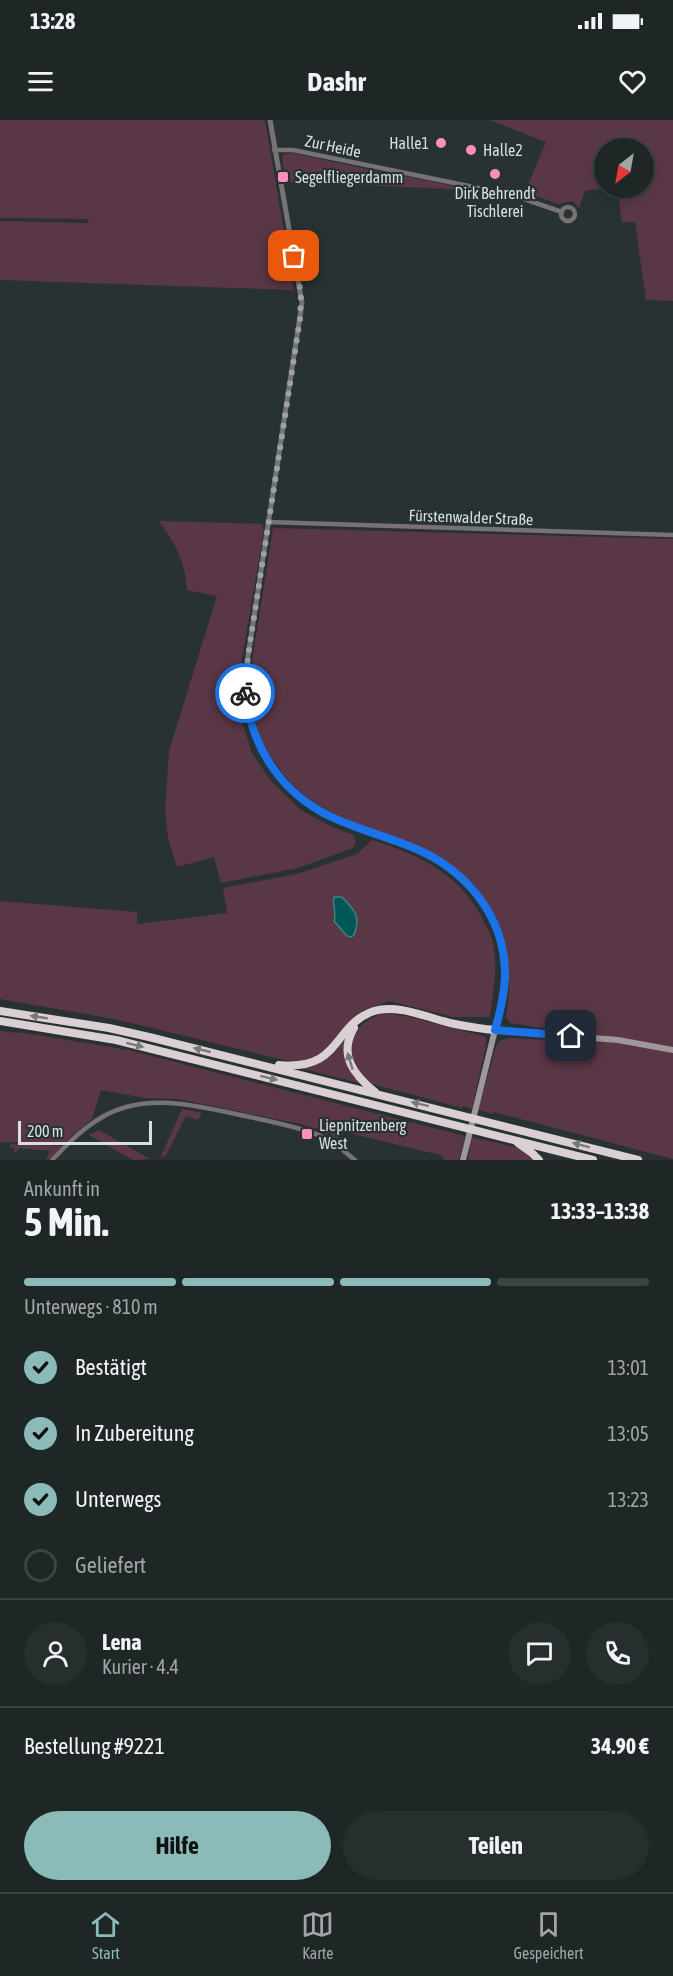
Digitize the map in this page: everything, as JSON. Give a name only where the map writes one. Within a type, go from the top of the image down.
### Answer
[{"type":"highway","points":[[256,1063],[288,1066],[315,1061],[332,1049],[359,1019],[374,1011],[394,1010],[460,1025],[495,1030]]},
{"type":"highway","points":[[0,1011],[109,1028],[638,1160]]},
{"type":"highway","points":[[359,1019],[349,1040],[348,1059],[356,1074],[378,1094]]},
{"type":"highway","points":[[0,1020],[116,1040],[593,1160]]},
{"type":"highway","points":[[512,1139],[539,1160]]},
{"type":"main road","points":[[462,1160],[495,1030],[628,1041],[673,1050]]},
{"type":"street","points":[[270,120],[302,303],[245,673],[248,713],[255,736],[265,756],[278,776],[305,801],[336,819],[434,857],[455,871],[478,895],[495,924],[504,963],[504,992],[495,1030]]},
{"type":"street","name":"Zur Heide","points":[[274,150],[293,150],[503,193],[562,212]]},
{"type":"street","name":"Zur Heide","points":[[564,208],[571,208],[574,211],[572,220],[566,220],[562,212],[564,208]]},
{"type":"street","name":"Zur Heide","points":[[574,216],[580,219]]},
{"type":"street","name":"Fürstenwalder Straße","points":[[268,522],[673,535]]},
{"type":"street","points":[[52,1160],[81,1132],[108,1114],[129,1106],[158,1103],[193,1105],[300,1129],[328,1140],[355,1160]]},
{"type":"shaded area","points":[[0,120],[265,120],[294,290],[0,280],[0,221],[88,223],[89,219],[0,218]]},
{"type":"shaded area","points":[[489,120],[673,120],[673,301],[646,300],[635,222],[622,222],[618,198],[654,198],[654,138],[594,138],[594,190],[585,191],[579,208],[572,201],[558,204],[525,192],[546,142]]},
{"type":"shaded area","points":[[292,153],[381,172],[387,177],[399,175],[468,189],[469,196],[452,189],[286,182],[282,157],[284,154]]},
{"type":"shaded area","points":[[159,521],[261,524],[264,530],[240,671],[238,709],[252,753],[271,781],[301,810],[328,825],[353,835],[356,843],[353,848],[298,868],[221,883],[214,857],[177,867],[168,838],[165,811],[169,751],[217,596],[187,590],[179,553]]},
{"type":"shaded area","points":[[273,528],[673,539],[673,1159],[494,1112],[493,1114],[478,1110],[496,1046],[501,1040],[511,1038],[560,1041],[562,1031],[510,1023],[506,1017],[509,992],[507,954],[496,919],[475,886],[449,863],[420,847],[328,810],[300,791],[276,764],[263,744],[255,717],[251,681]]},
{"type":"shaded area","points":[[372,840],[406,852],[436,868],[462,889],[473,902],[490,934],[494,949],[494,988],[490,1017],[453,1017],[389,1001],[362,1011],[324,1051],[304,1061],[284,1060],[119,1020],[0,999],[0,901],[137,912],[137,924],[227,913],[223,888],[297,874],[357,854]],"holes":[[[333,901],[355,911],[358,925],[347,936],[335,922],[336,912]]]},
{"type":"shaded area","points":[[388,1013],[486,1038],[472,1109],[376,1085],[364,1078],[356,1068],[352,1057],[355,1034],[363,1024],[374,1017]]},
{"type":"shaded area","points":[[0,1031],[19,1032],[128,1050],[465,1136],[459,1160],[443,1160],[444,1156],[340,1131],[338,1138],[334,1138],[329,1132],[327,1135],[323,1130],[300,1124],[178,1099],[145,1098],[101,1090],[92,1119],[63,1144],[0,1142]]},
{"type":"shaded area","points":[[350,1031],[346,1044],[363,1084],[300,1068],[304,1067]]},
{"type":"shaded area","points":[[182,1109],[202,1113],[198,1120],[186,1116],[165,1157],[161,1156]]},
{"type":"shaded area","points":[[99,1130],[150,1159],[133,1160],[89,1135]]},
{"type":"shaded area","points":[[471,1137],[520,1148],[537,1160],[468,1160]]},
{"type":"shaded area","points":[[10,1144],[62,1146],[46,1160],[50,1151],[20,1148],[14,1154],[14,1148],[10,1147]]},
{"type":"water","points":[[334,897],[342,897],[356,914],[356,928],[351,937],[347,936],[334,921]]},
{"type":"way so far","points":[[245,693],[245,673],[302,303],[294,256]]},
{"type":"place","name":"Halle1","points":[[441,143]]},
{"type":"place","name":"Halle2","points":[[471,150]]},
{"type":"place","name":"Dirk Behrendt Tischlerei","points":[[495,174]]},
{"type":"place","name":"Segelfliegerdamm","points":[[283,177]]},
{"type":"place","name":"Liepnitzenberg West","points":[[307,1134]]},
{"type":"route","points":[[245,693],[255,736],[278,776],[294,792],[318,810],[336,819],[434,857],[455,871],[478,895],[495,924],[504,963],[504,992],[495,1030],[571,1036]]}]
